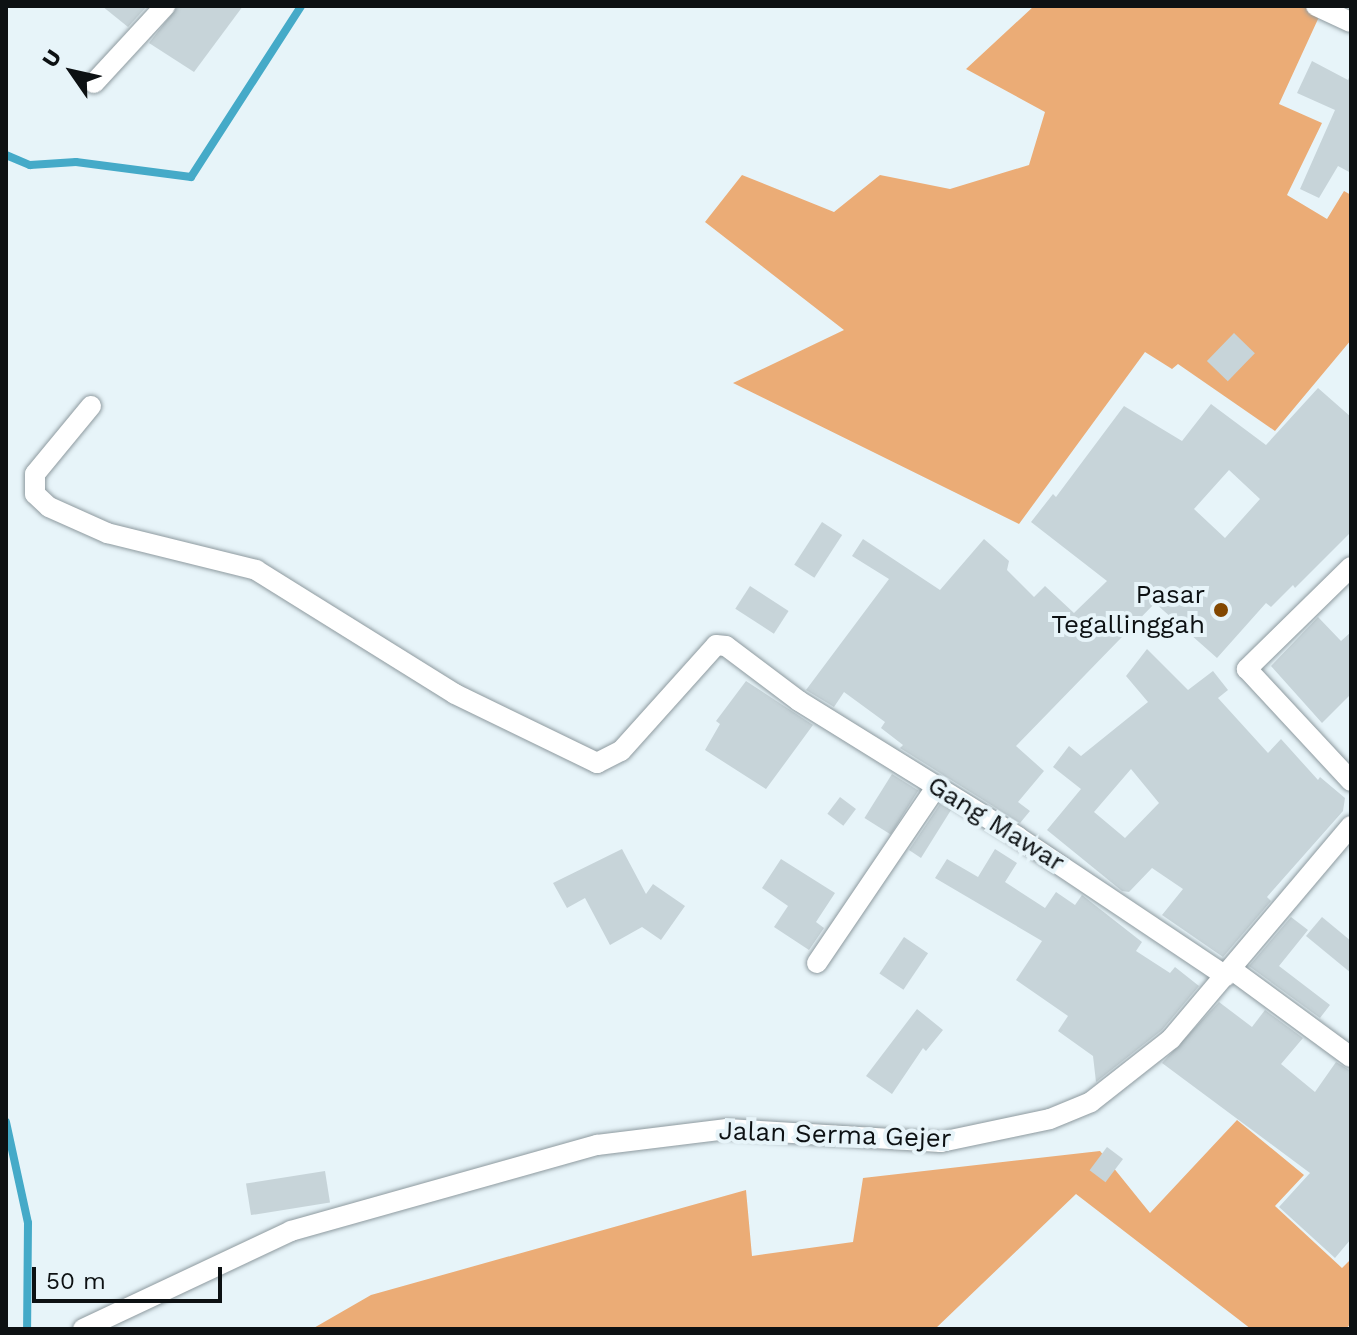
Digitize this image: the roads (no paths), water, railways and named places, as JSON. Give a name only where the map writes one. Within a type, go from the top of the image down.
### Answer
[{"type":"street","points":[[94,83],[165,6]]},
{"type":"street","points":[[1316,6],[1351,22]]},
{"type":"street","name":"Gang Mawar","points":[[91,406],[35,474],[35,494],[49,507],[107,533],[256,570],[455,694],[597,763],[621,751],[716,645],[726,646],[763,677],[1228,973],[1351,1057]]},
{"type":"street","points":[[1351,567],[1247,669],[1351,781]]},
{"type":"street","points":[[817,963],[937,786]]},
{"type":"street","name":"Jalan Serma Gejer","points":[[83,1329],[291,1231],[597,1145],[727,1129],[941,1142],[1050,1119],[1091,1102],[1134,1073],[1171,1039],[1351,826]]},
{"type":"waterway","points":[[6,155],[30,165],[76,162],[191,177],[301,6]]},
{"type":"waterway","points":[[6,1122],[28,1223],[27,1329]]},
{"type":"place","name":"Pasar Tegallinggah","points":[[1221,610]]}]
